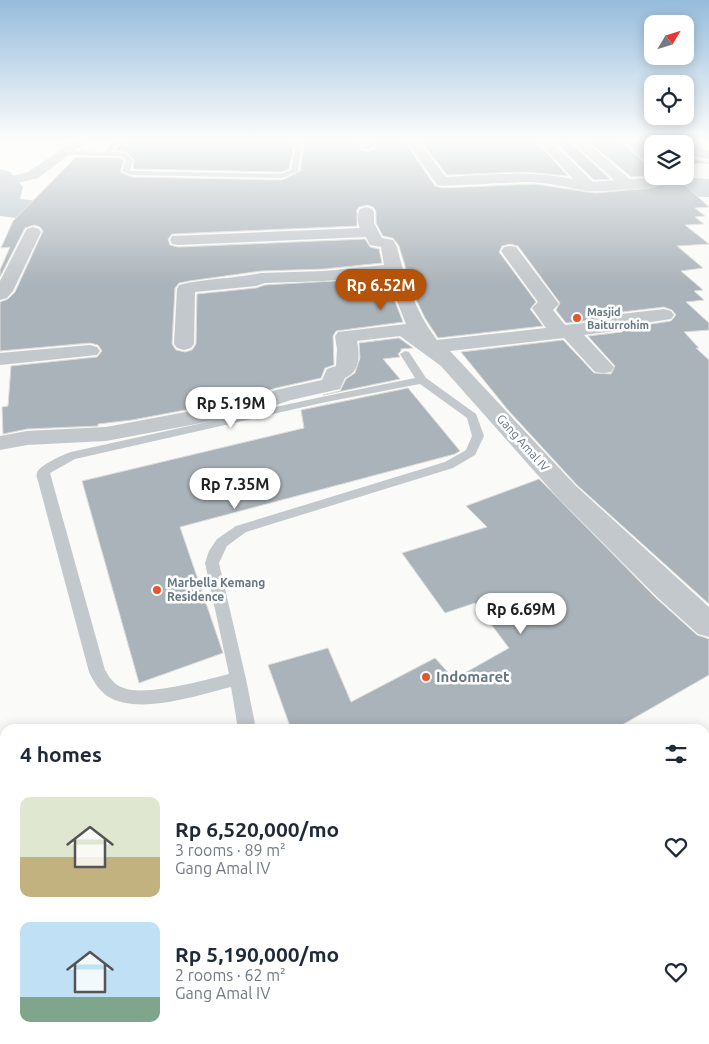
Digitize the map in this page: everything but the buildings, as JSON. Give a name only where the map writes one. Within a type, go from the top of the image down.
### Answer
[{"type":"street","points":[[366,212],[366,223],[376,241],[387,244],[393,270],[422,336],[432,347]]},
{"type":"street","points":[[0,294],[4,291],[33,232]]},
{"type":"street","points":[[178,240],[371,232]]},
{"type":"street","points":[[510,251],[549,304],[542,308],[564,331],[603,366]]},
{"type":"street","points":[[184,344],[186,289],[199,286],[256,281],[261,278],[324,276],[393,270]]},
{"type":"street","points":[[0,443],[27,438],[114,432],[249,407],[284,395],[332,384],[335,374],[345,370],[348,364],[347,352],[349,346],[345,336],[404,330],[432,347],[614,326],[613,322],[664,315]]},
{"type":"street","name":"Gang Amal IV","points":[[432,347],[449,361],[567,492],[668,589],[709,625]]},
{"type":"street","points":[[0,359],[90,351]]},
{"type":"lane","points":[[246,724],[212,563],[216,550],[225,538],[241,529],[449,465],[471,452],[478,436],[472,416],[422,380],[406,354]]},
{"type":"lane","points":[[238,679],[147,698],[121,695],[105,685],[97,672],[43,472],[71,456],[326,399],[422,380]]},
{"type":"waterway","points":[[8,188],[2,207],[47,212],[101,204]]},
{"type":"waterway","points":[[612,208],[647,193],[680,188]]},
{"type":"place","name":"Masjid Baiturrohim","points":[[577,318]]},
{"type":"place","name":"Marbella Kemang Residence","points":[[157,590]]},
{"type":"place","name":"Indomaret","points":[[426,677]]}]
